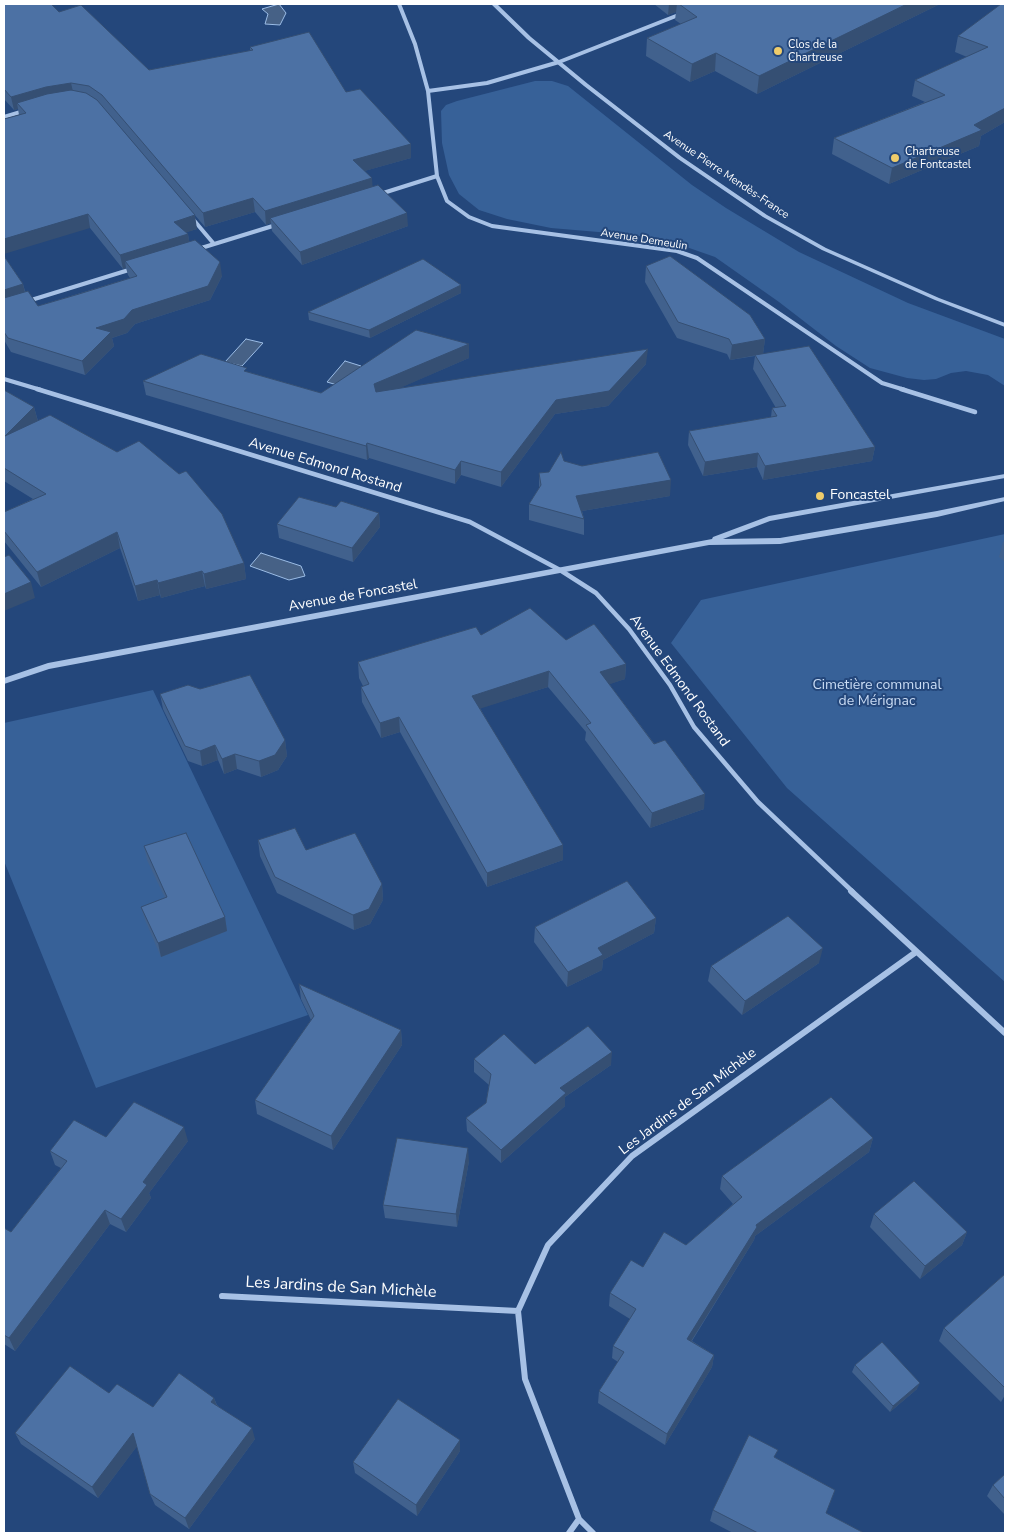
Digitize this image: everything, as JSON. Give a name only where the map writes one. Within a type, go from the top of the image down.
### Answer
[{"type":"street","name":"Avenue Demeulin","points":[[399,4],[415,44],[428,91],[437,176],[447,201],[468,217],[492,226],[677,252],[697,258],[882,383],[975,412]]},
{"type":"street","name":"Avenue Pierre Mendès-France","points":[[494,4],[529,38],[680,158],[765,216],[824,249],[938,299],[1005,325]]},
{"type":"street","points":[[428,91],[487,83],[559,62],[686,11]]},
{"type":"street","points":[[4,117],[31,109]]},
{"type":"street","points":[[372,196],[437,176]]},
{"type":"street","points":[[189,215],[214,244]]},
{"type":"street","points":[[195,250],[279,224]]},
{"type":"street","points":[[23,303],[137,268]]},
{"type":"street","name":"Avenue Edmond Rostand","points":[[4,379],[470,522],[560,570],[596,594],[629,629],[670,685],[694,727],[758,802],[916,952],[1005,1033]]},
{"type":"street","name":"Avenue de Foncastel","points":[[709,542],[769,519],[1005,476]]},
{"type":"street","name":"Avenue de Foncastel","points":[[4,681],[48,666],[709,542],[780,541],[937,514],[1005,499]]},
{"type":"street","name":"Les Jardins de San Michèle","points":[[222,1296],[518,1311],[548,1245],[632,1156],[916,952]]},
{"type":"street","points":[[518,1311],[526,1379],[579,1519],[593,1533]]},
{"type":"street","points":[[569,1533],[579,1519]]},
{"type":"green space","points":[[535,81],[552,81],[568,86],[692,185],[799,252],[908,303],[1005,339],[1005,386],[988,375],[966,371],[951,373],[936,379],[924,380],[907,378],[870,368],[836,346],[779,302],[715,257],[675,243],[634,235],[551,228],[507,219],[479,210],[459,194],[449,175],[442,143],[441,111],[446,105],[457,101]]},
{"type":"green space","name":"Cimetière communal de Mérignac","points":[[1005,534],[1005,982],[787,788],[671,643],[701,600]]},
{"type":"green space","points":[[153,690],[308,1015],[96,1088],[4,861],[4,723]]},
{"type":"shaded area","points":[[279,4],[286,13],[280,25],[265,24],[268,14],[262,9]]},
{"type":"shaded area","points":[[246,339],[263,343],[242,366],[225,362]]},
{"type":"shaded area","points":[[345,361],[361,366],[344,387],[327,382]]},
{"type":"shaded area","points":[[261,553],[301,566],[305,576],[289,580],[250,566]]},
{"type":"building","points":[[51,4],[59,12],[81,5],[149,70],[253,50],[250,47],[309,32],[346,92],[360,89],[411,144],[353,160],[372,178],[265,211],[253,198],[203,213],[102,95],[89,86],[71,83],[46,87],[11,97],[4,89],[4,5]]},
{"type":"building","points":[[679,4],[907,4],[759,76],[716,53],[692,64],[647,38],[697,17]]},
{"type":"building","points":[[1001,4],[1005,4],[1005,108],[974,125],[982,130],[892,168],[834,138],[945,95],[915,80],[988,47],[958,36]]},
{"type":"building","points":[[71,90],[86,93],[97,100],[195,215],[174,222],[188,234],[120,255],[88,214],[4,239],[4,119],[26,113],[17,103],[47,94]]},
{"type":"building","points":[[378,185],[407,213],[300,252],[270,218]]},
{"type":"building","points":[[195,240],[220,262],[208,286],[132,310],[124,319],[96,328],[111,332],[82,361],[8,338],[4,332],[4,298],[28,291],[38,306],[79,294],[137,276],[125,261]]},
{"type":"building","points":[[4,256],[23,284],[4,290]]},
{"type":"building","points":[[670,256],[750,315],[765,339],[732,345],[729,339],[678,322],[646,266]]},
{"type":"building","points":[[423,259],[461,285],[369,330],[308,312]]},
{"type":"building","points":[[416,330],[469,344],[374,384],[376,392],[648,349],[609,391],[556,400],[501,472],[461,461],[455,470],[367,443],[366,446],[143,381],[201,354],[247,368],[244,371],[321,393]]},
{"type":"building","points":[[809,346],[875,447],[765,466],[758,453],[705,462],[689,431],[777,416],[772,408],[786,406],[755,355]]},
{"type":"building","points":[[4,390],[34,407],[5,436],[50,415],[117,452],[139,441],[179,474],[186,471],[222,514],[244,563],[204,574],[202,571],[158,583],[157,580],[135,586],[117,532],[37,572],[4,531],[4,512],[46,494],[4,468]]},
{"type":"building","points":[[561,452],[564,461],[582,466],[658,452],[671,480],[576,496],[584,519],[529,504],[541,485],[539,473],[549,472]]},
{"type":"building","points":[[299,497],[336,507],[341,501],[379,513],[352,548],[277,524]]},
{"type":"building","points":[[9,555],[31,582],[4,594],[4,557]]},
{"type":"building","points":[[530,608],[566,640],[594,624],[626,664],[600,672],[654,744],[665,740],[705,794],[652,813],[586,725],[591,723],[549,671],[472,696],[563,845],[487,873],[399,717],[380,723],[361,687],[369,684],[358,662],[476,627],[481,635]]},
{"type":"building","points":[[250,675],[285,740],[275,755],[259,761],[235,754],[222,759],[215,745],[200,751],[185,746],[160,694],[188,685],[200,689]]},
{"type":"building","points":[[295,828],[306,850],[355,833],[382,884],[369,909],[353,915],[275,877],[258,840]]},
{"type":"building","points":[[186,833],[225,917],[158,943],[141,907],[167,897],[144,846]]},
{"type":"building","points":[[627,881],[656,918],[598,948],[603,955],[568,972],[535,927]]},
{"type":"building","points":[[788,916],[823,948],[745,1001],[711,966]]},
{"type":"building","points":[[299,984],[401,1030],[331,1136],[255,1100],[314,1016]]},
{"type":"building","points":[[588,1026],[612,1052],[560,1088],[566,1093],[501,1150],[466,1118],[486,1103],[491,1074],[474,1059],[504,1034],[535,1064]]},
{"type":"building","points":[[831,1097],[873,1138],[756,1225],[757,1227],[687,1339],[714,1355],[667,1434],[599,1391],[624,1352],[613,1346],[636,1309],[610,1293],[631,1260],[643,1267],[664,1232],[686,1245],[742,1197],[722,1176]]},
{"type":"building","points":[[134,1102],[184,1127],[143,1182],[147,1185],[121,1219],[105,1210],[9,1338],[4,1335],[4,1228],[11,1232],[67,1161],[50,1151],[74,1120],[106,1137]]},
{"type":"building","points":[[397,1138],[468,1148],[456,1214],[383,1205]]},
{"type":"building","points":[[914,1181],[967,1232],[925,1266],[874,1214]]},
{"type":"building","points":[[1005,1274],[1005,1388],[944,1328]]},
{"type":"building","points":[[882,1342],[920,1383],[893,1406],[855,1365]]},
{"type":"building","points":[[70,1366],[109,1393],[117,1384],[153,1407],[179,1373],[214,1398],[211,1402],[252,1428],[185,1518],[150,1494],[133,1433],[92,1487],[15,1433]]},
{"type":"building","points":[[398,1399],[460,1440],[416,1505],[353,1462]]},
{"type":"building","points":[[749,1435],[778,1450],[774,1457],[835,1490],[826,1513],[864,1533],[758,1533],[713,1510]]},
{"type":"building","points":[[1005,1474],[1005,1499],[993,1485]]},
{"type":"place","name":"Clos de la Chartreuse","points":[[778,51]]},
{"type":"place","name":"Chartreuse de Fontcastel","points":[[895,158]]},
{"type":"place","name":"Foncastel","points":[[820,496]]}]
